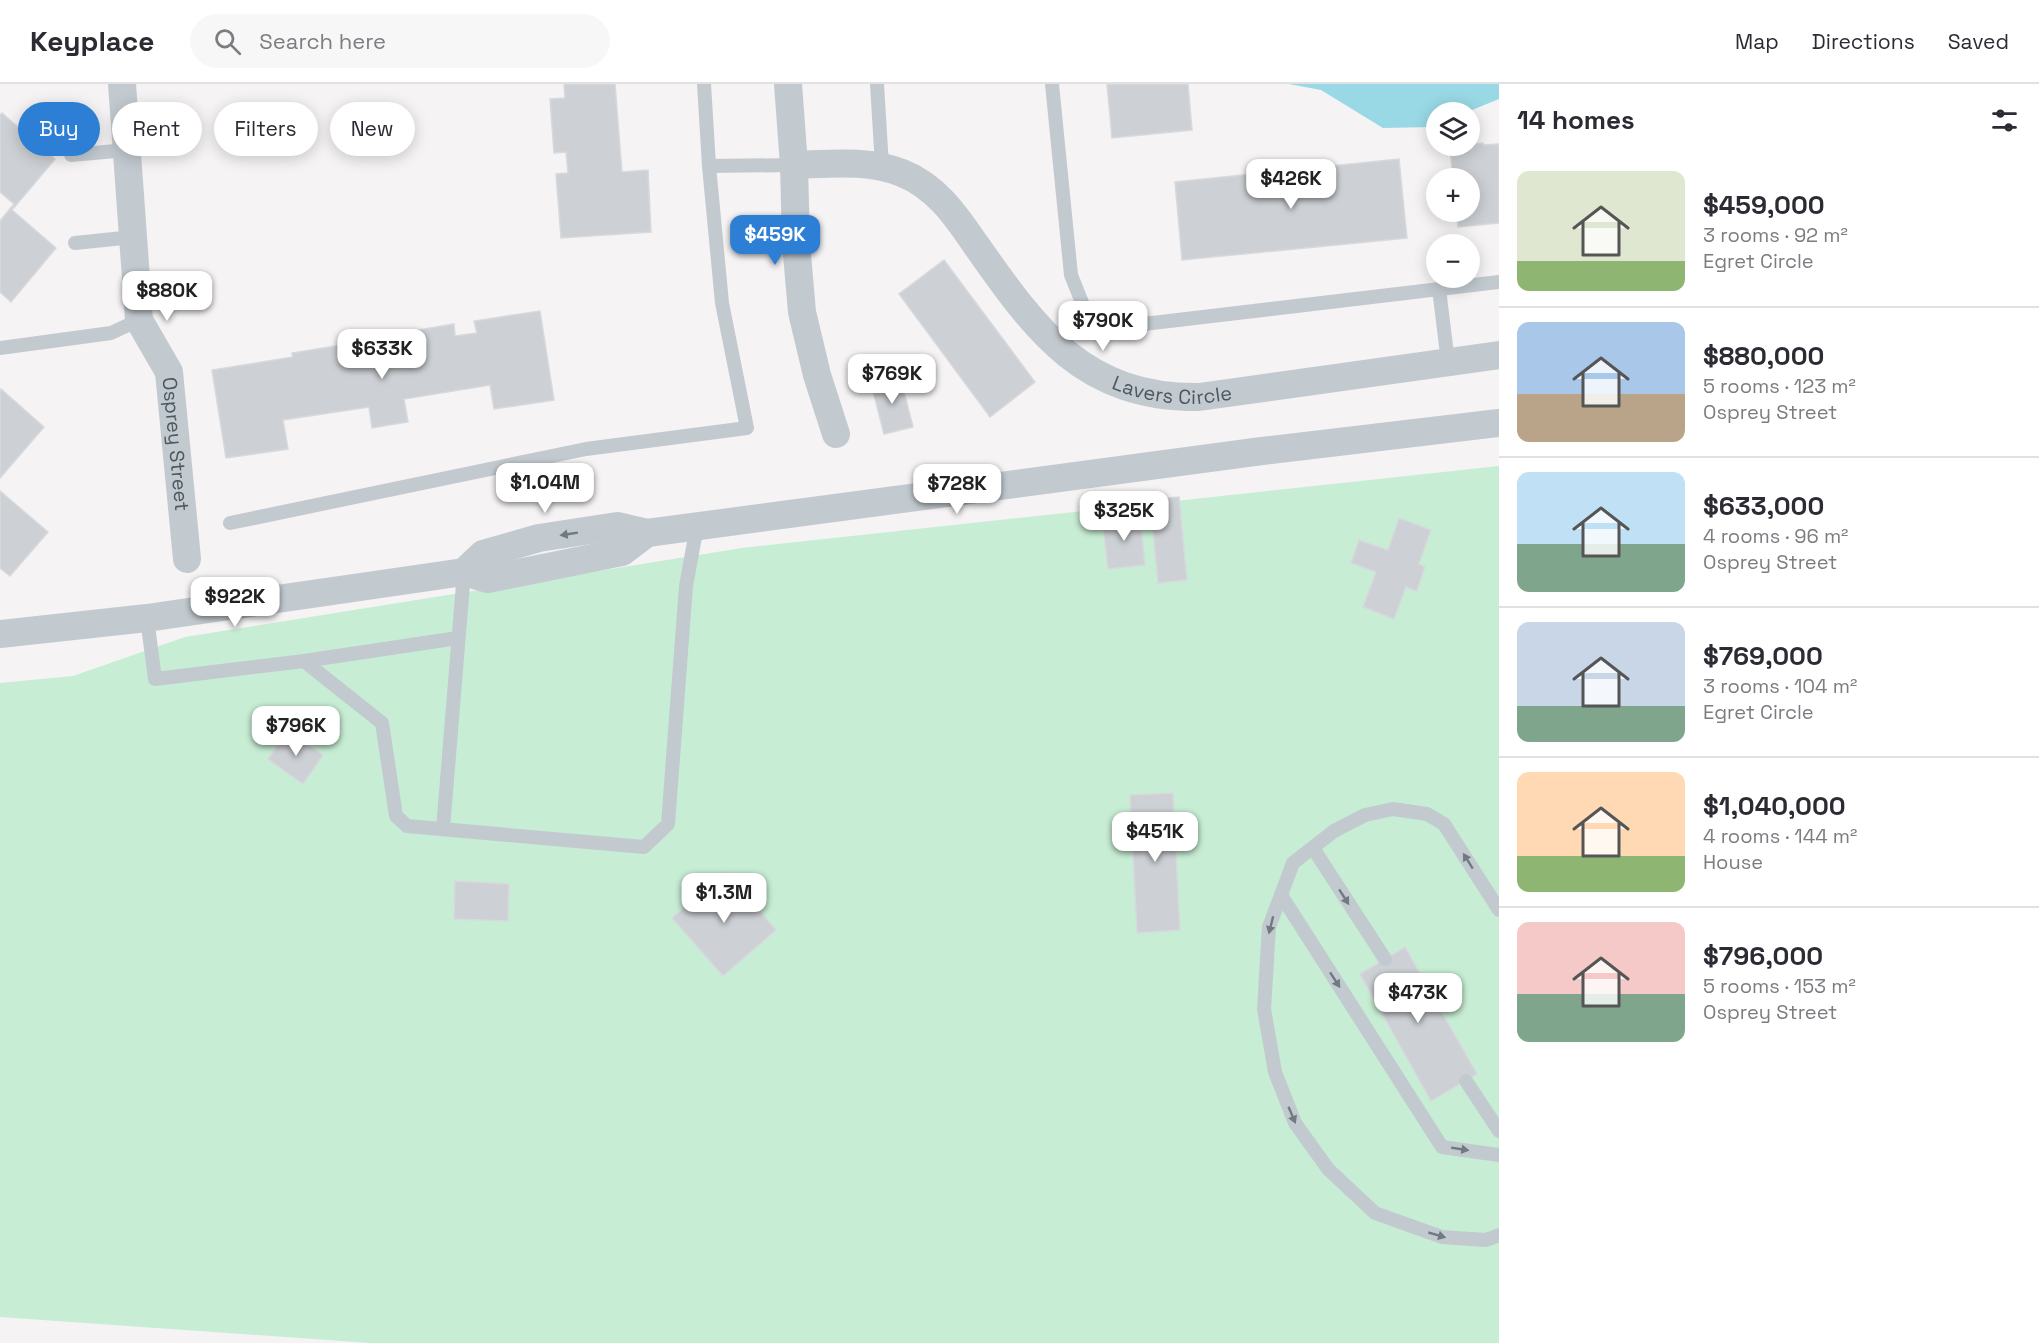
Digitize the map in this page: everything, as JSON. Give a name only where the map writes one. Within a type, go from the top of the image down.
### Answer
[{"type":"street","name":"Osprey Street","points":[[122,84],[123,102]]},
{"type":"street","points":[[788,84],[802,312],[817,375],[836,434]]},
{"type":"street","name":"Osprey Street","points":[[127,156],[139,320],[169,372],[187,559]]},
{"type":"street","name":"Lavers Circle","points":[[794,165],[882,166],[920,182],[951,210],[998,276],[1046,334],[1076,363],[1113,383],[1157,395],[1198,397],[1499,355]]},
{"type":"street","points":[[0,634],[147,618],[464,572],[483,554],[539,538],[617,526],[647,533],[1262,451],[1499,423]]},
{"type":"lane","points":[[230,523],[586,449],[747,428],[723,303],[709,166],[704,84]]},
{"type":"lane","points":[[878,84],[882,166]]},
{"type":"lane","points":[[1052,84],[1071,275],[1087,315],[1127,326],[1499,282]]},
{"type":"lane","points":[[709,166],[794,165]]},
{"type":"lane","points":[[75,243],[133,237]]},
{"type":"lane","points":[[1440,289],[1448,362]]},
{"type":"lane","points":[[0,348],[111,333],[139,320]]},
{"type":"lane","points":[[304,661],[382,723],[396,816],[407,826],[644,846],[668,824],[686,586],[697,526]]},
{"type":"lane","points":[[443,829],[464,572]]},
{"type":"lane","points":[[147,618],[155,679],[304,661],[458,638]]},
{"type":"lane","points":[[1499,910],[1444,824],[1427,814],[1393,809],[1365,815],[1334,831],[1293,863],[1269,927],[1264,1009],[1275,1072],[1295,1123],[1328,1169],[1375,1213],[1442,1237],[1486,1240],[1499,1235]]},
{"type":"lane","points":[[1313,848],[1385,959]]},
{"type":"lane","points":[[1281,896],[1442,1147],[1499,1155]]},
{"type":"lane","points":[[1466,1081],[1499,1131]]},
{"type":"green space","points":[[1499,466],[1499,1343],[370,1343],[0,1317],[0,683],[73,676],[185,637],[742,548]]},
{"type":"water","points":[[1289,84],[1499,84],[1499,99],[1480,107],[1480,102],[1426,102],[1426,127],[1383,128],[1321,90]]},
{"type":"building","points":[[564,84],[615,84],[622,172],[648,170],[651,232],[561,238],[556,174],[568,173],[566,152],[554,153],[550,99],[565,98]]},
{"type":"building","points":[[1107,84],[1188,84],[1192,130],[1112,138]]},
{"type":"building","points":[[2,113],[18,127],[18,156],[52,156],[55,159],[12,210],[56,248],[11,302],[0,292],[0,221],[14,204],[0,192],[0,115]]},
{"type":"building","points":[[1480,143],[1499,144],[1499,223],[1458,227],[1458,222],[1480,222],[1480,168],[1452,168],[1451,156],[1480,156]]},
{"type":"building","points":[[1399,159],[1407,238],[1182,260],[1175,182]]},
{"type":"building","points":[[944,260],[1035,382],[990,417],[899,294]]},
{"type":"building","points":[[540,311],[554,400],[494,409],[490,385],[404,399],[408,422],[372,428],[369,407],[283,420],[288,449],[226,458],[212,370],[293,357],[292,353],[347,344],[349,356],[403,347],[401,333],[454,324],[455,336],[477,333],[474,321]]},
{"type":"building","points":[[900,376],[913,427],[884,434],[871,383]]},
{"type":"building","points":[[0,390],[44,427],[0,478]]},
{"type":"building","points":[[0,491],[48,532],[10,576],[0,568]]},
{"type":"building","points":[[1179,497],[1187,580],[1158,583],[1150,500]]},
{"type":"building","points":[[1140,515],[1145,565],[1108,569],[1102,519]]},
{"type":"building","points":[[1399,518],[1431,530],[1419,564],[1425,567],[1417,591],[1406,587],[1394,619],[1363,607],[1376,572],[1351,563],[1359,540],[1388,550]]},
{"type":"building","points":[[288,730],[323,755],[303,784],[268,759]]},
{"type":"building","points":[[1173,793],[1180,930],[1137,933],[1130,795]]},
{"type":"building","points":[[726,872],[776,930],[723,976],[672,918]]},
{"type":"building","points":[[455,881],[509,884],[508,921],[454,919]]},
{"type":"building","points":[[1405,947],[1477,1074],[1431,1101],[1360,974]]}]
